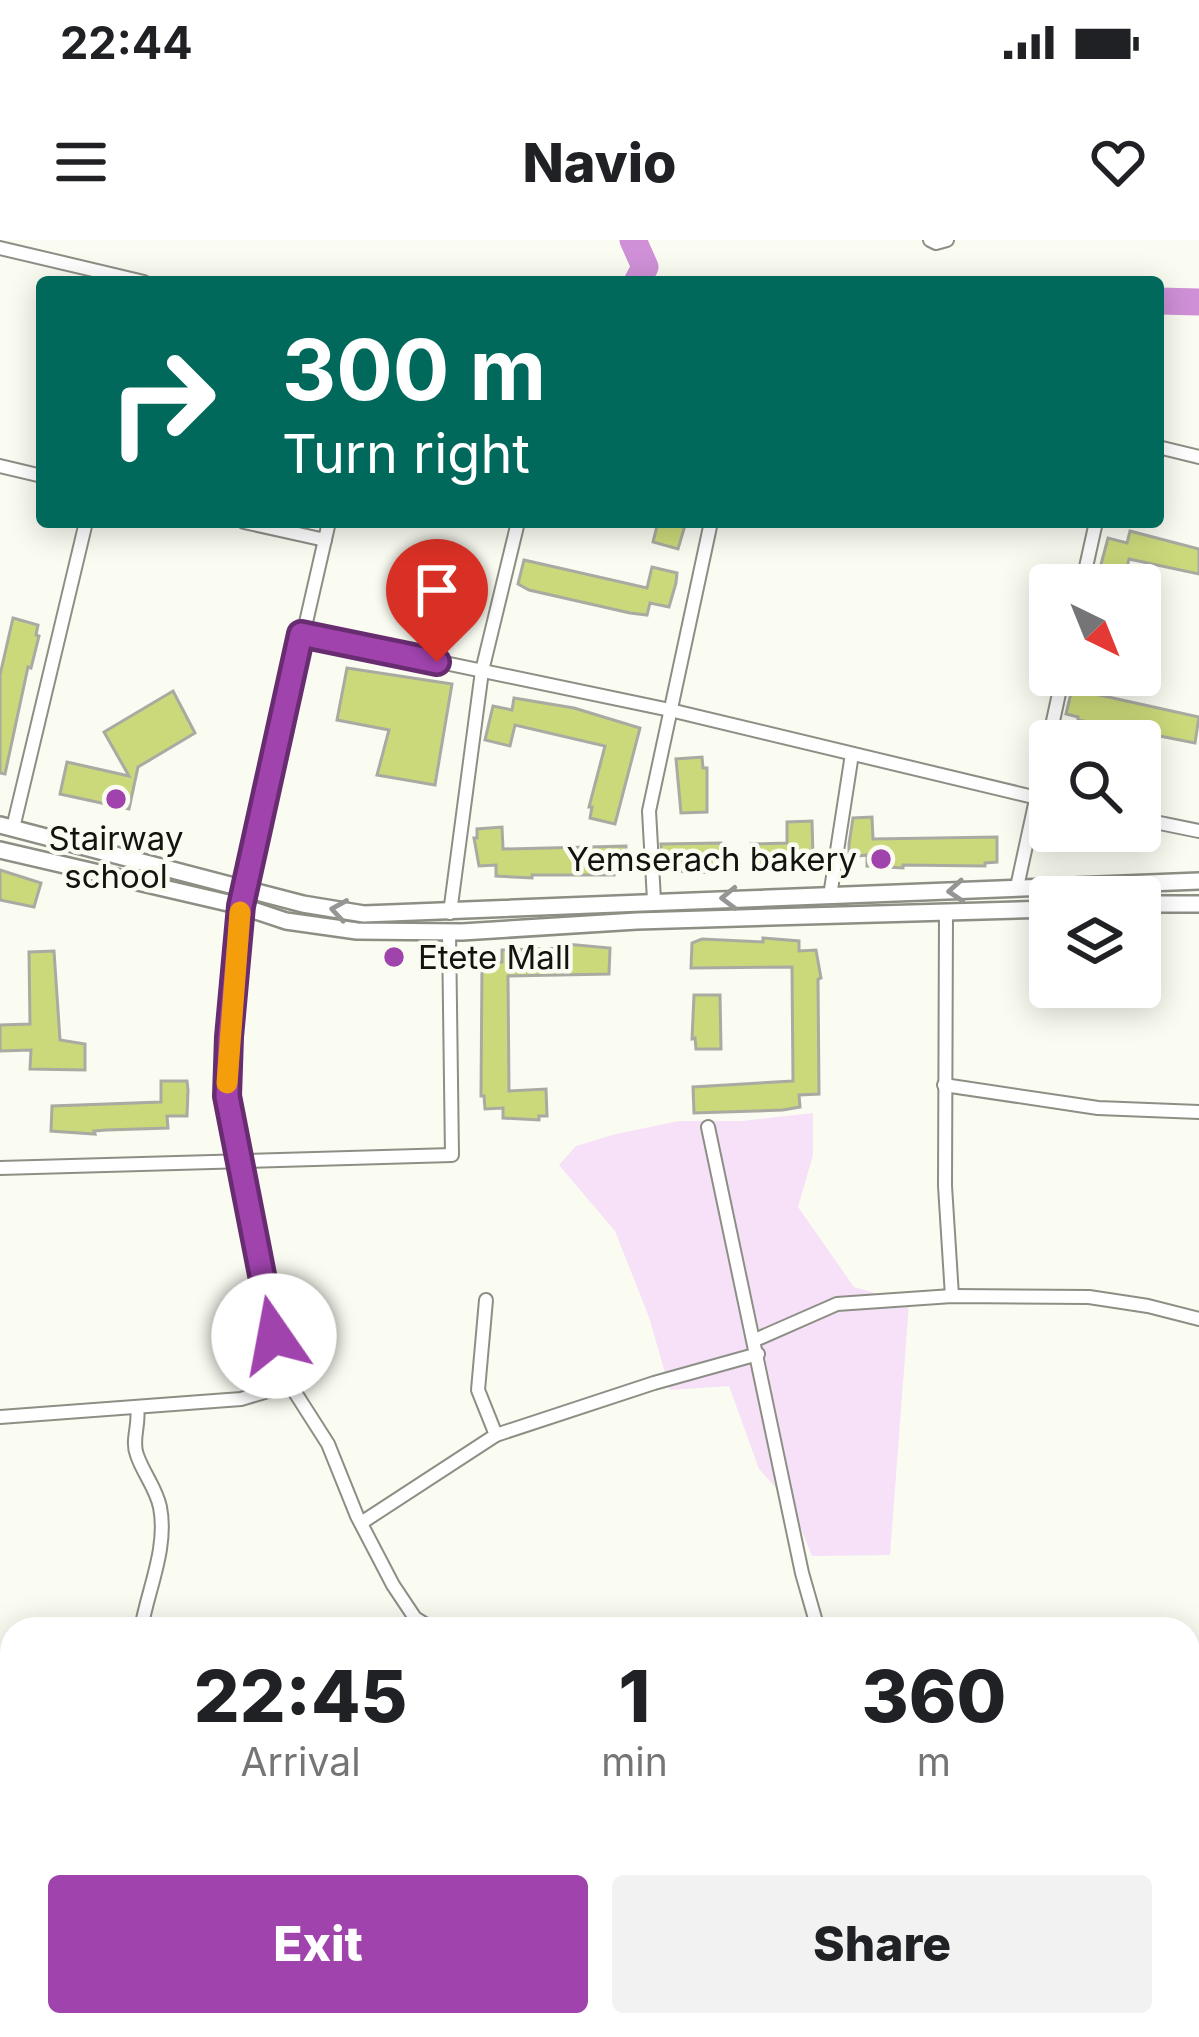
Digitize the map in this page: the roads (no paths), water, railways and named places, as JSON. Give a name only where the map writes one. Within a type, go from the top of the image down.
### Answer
[{"type":"street","points":[[930,240],[947,240]]},
{"type":"street","points":[[0,248],[117,276]]},
{"type":"street","points":[[1164,448],[1199,457]]},
{"type":"street","points":[[0,466],[36,475]]},
{"type":"street","points":[[84,528],[6,826],[244,898],[320,927],[448,932],[1029,910]]},
{"type":"street","points":[[271,528],[325,540]]},
{"type":"street","points":[[328,528],[244,898],[227,1096],[288,1385],[328,1444],[361,1523],[414,1617]]},
{"type":"street","points":[[451,913],[482,671],[517,528]]},
{"type":"street","points":[[655,900],[649,811],[710,528]]},
{"type":"street","points":[[1087,564],[1095,528]]},
{"type":"street","points":[[301,634],[670,710],[1029,797]]},
{"type":"street","points":[[830,896],[852,754]]},
{"type":"street","points":[[1161,823],[1199,831]]},
{"type":"street","points":[[1017,886],[1029,846]]},
{"type":"street","points":[[0,850],[244,898],[338,911],[451,913],[655,900],[1199,881]]},
{"type":"street","points":[[890,914],[891,895]]},
{"type":"street","points":[[1161,904],[1199,904]]},
{"type":"street","points":[[946,913],[944,1186],[952,1296]]},
{"type":"street","points":[[0,1168],[452,1155],[448,932]]},
{"type":"street","points":[[944,1085],[1098,1108],[1199,1112]]},
{"type":"street","points":[[708,1126],[815,1617]]},
{"type":"street","points":[[361,1523],[496,1435],[756,1347],[837,1304],[952,1296],[1089,1297],[1199,1319]]},
{"type":"street","points":[[486,1300],[478,1390],[496,1435]]},
{"type":"street","points":[[0,1418],[241,1399],[288,1385]]},
{"type":"street","points":[[137,1408],[136,1454],[160,1505],[162,1531],[144,1617]]},
{"type":"waterway","points":[[633,240],[645,267],[640,276]]},
{"type":"waterway","points":[[1164,301],[1199,302]]},
{"type":"place","name":"Stairway school","points":[[116,799]]},
{"type":"place","name":"Yemserach bakery","points":[[881,859]]},
{"type":"place","name":"Etete Mall","points":[[394,957]]}]
